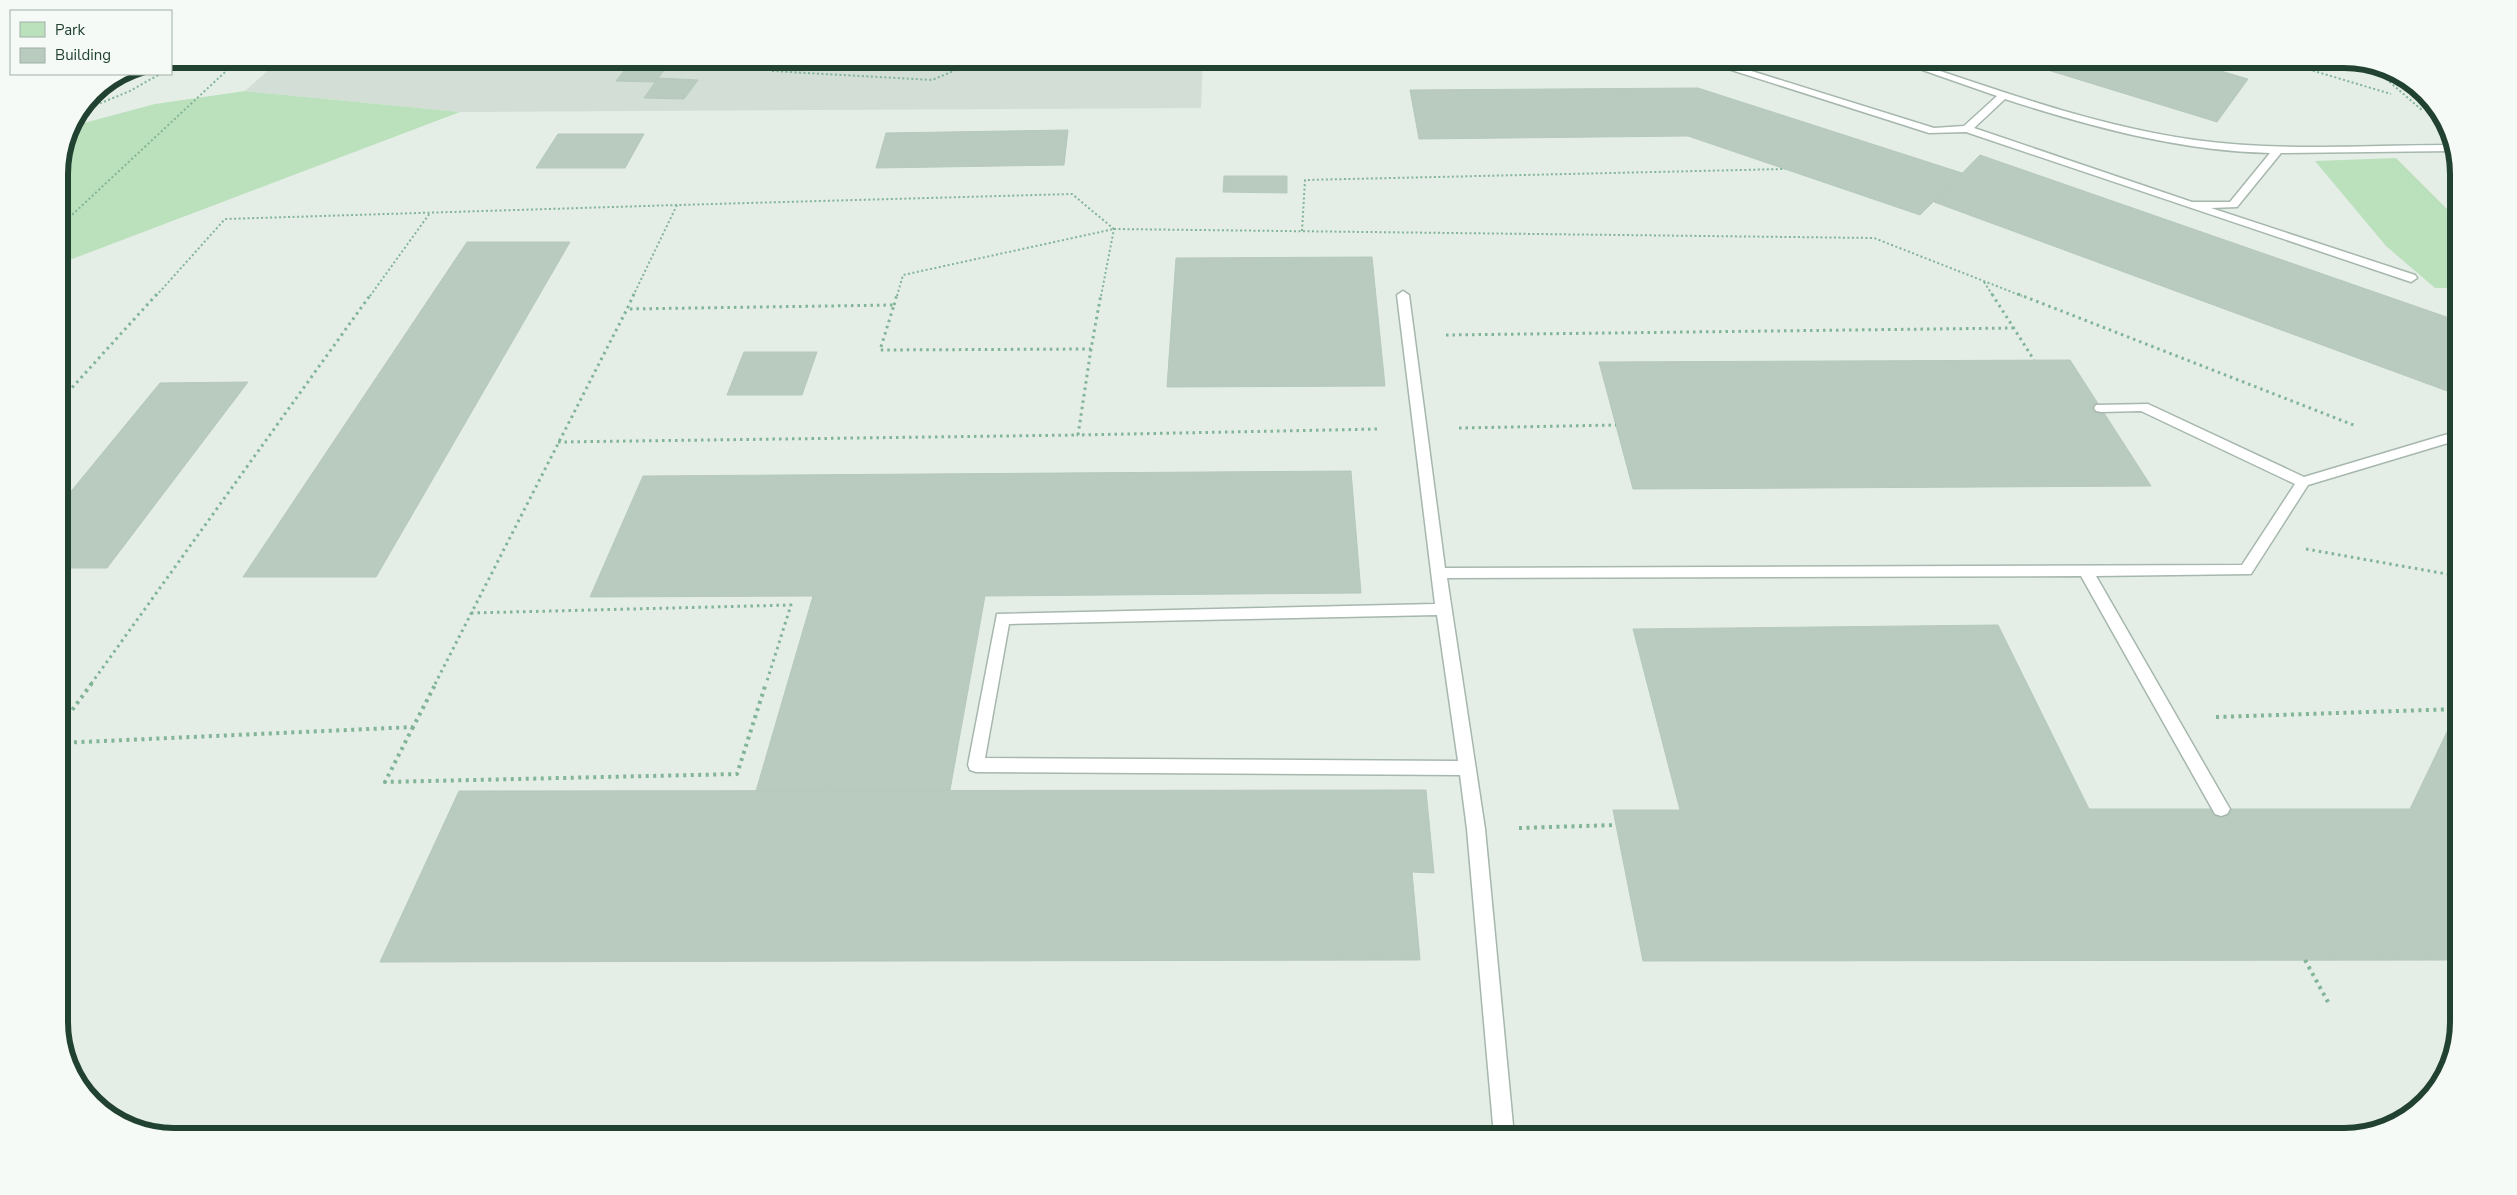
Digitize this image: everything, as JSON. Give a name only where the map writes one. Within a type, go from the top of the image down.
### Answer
[{"type":"lane","points":[[1733,68],[1933,131],[1968,129],[2411,278]]},
{"type":"lane","points":[[1922,68],[2004,96],[2131,132],[2241,148],[2446,148]]},
{"type":"lane","points":[[1968,129],[2004,96]]},
{"type":"lane","points":[[2191,205],[2233,204],[2280,148]]},
{"type":"lane","points":[[1403,296],[1439,573],[1476,829],[1503,1128]]},
{"type":"lane","points":[[2101,408],[2143,407],[2303,482]]},
{"type":"lane","points":[[1439,573],[2246,570],[2303,482],[2449,437]]},
{"type":"lane","points":[[2086,572],[2221,809]]},
{"type":"lane","points":[[1444,609],[1002,618],[976,765],[1467,768]]},
{"type":"path","points":[[68,219],[229,68]]},
{"type":"path","points":[[769,68],[772,70],[932,80],[961,68]]},
{"type":"path","points":[[772,70],[777,68]]},
{"type":"path","points":[[2304,68],[2390,94]]},
{"type":"path","points":[[90,108],[130,91],[158,75]]},
{"type":"path","points":[[2382,75],[2425,113]]},
{"type":"path","points":[[1302,231],[1305,180],[1785,169]]},
{"type":"path","points":[[68,391],[224,220],[1072,194],[1114,229]]},
{"type":"path","points":[[471,613],[791,605],[737,774],[385,782],[558,442],[627,309],[677,205]]},
{"type":"path","points":[[68,716],[430,213]]},
{"type":"path","points":[[1078,435],[1091,349],[1114,229]]},
{"type":"path","points":[[1091,349],[880,350],[903,275],[1114,229],[1874,238],[2413,448]]},
{"type":"path","points":[[1983,281],[2034,360]]},
{"type":"path","points":[[627,309],[894,304]]},
{"type":"path","points":[[1408,336],[2013,328]]},
{"type":"path","points":[[558,442],[1616,425]]},
{"type":"path","points":[[2265,541],[2449,574]]},
{"type":"path","points":[[2169,718],[2450,709]]},
{"type":"path","points":[[68,742],[413,727]]},
{"type":"path","points":[[1476,829],[1616,825]]},
{"type":"path","points":[[2305,960],[2328,1002]]},
{"type":"shaded area","points":[[271,68],[1203,68],[1201,108],[460,112],[245,91]]},
{"type":"green space","points":[[245,91],[460,112],[68,261],[68,160],[78,127],[80,124],[155,104]]},
{"type":"green space","points":[[2396,158],[2449,211],[2449,288],[2435,288],[2386,246],[2315,161]]},
{"type":"building","points":[[626,68],[666,68],[655,82],[616,81]]},
{"type":"building","points":[[2041,68],[2211,68],[2248,79],[2217,122]]},
{"type":"building","points":[[658,78],[698,80],[684,99],[644,98]]},
{"type":"building","points":[[1698,88],[1962,173],[1920,215],[1688,136],[1419,139],[1410,90]]},
{"type":"building","points":[[1068,130],[1064,165],[876,168],[886,133]]},
{"type":"building","points":[[558,134],[644,134],[625,168],[536,168]]},
{"type":"building","points":[[1980,155],[2449,318],[2449,392],[1934,202]]},
{"type":"building","points":[[1224,176],[1287,176],[1287,193],[1223,192]]},
{"type":"building","points":[[467,242],[570,242],[376,577],[243,577]]},
{"type":"building","points":[[1372,257],[1385,386],[1167,387],[1176,258]]},
{"type":"building","points":[[744,352],[817,352],[802,395],[727,395]]},
{"type":"building","points":[[2070,360],[2151,486],[1633,489],[1599,362]]},
{"type":"building","points":[[248,382],[107,568],[68,568],[68,495],[160,383]]},
{"type":"building","points":[[1351,471],[1361,593],[985,596],[950,790],[756,791],[813,596],[590,597],[643,476]]},
{"type":"building","points":[[1998,625],[2089,809],[2410,809],[2450,726],[2450,960],[1643,961],[1613,810],[1680,810],[1633,629]]},
{"type":"building","points":[[1426,790],[1434,873],[1412,872],[1420,960],[380,962],[459,791]]}]
